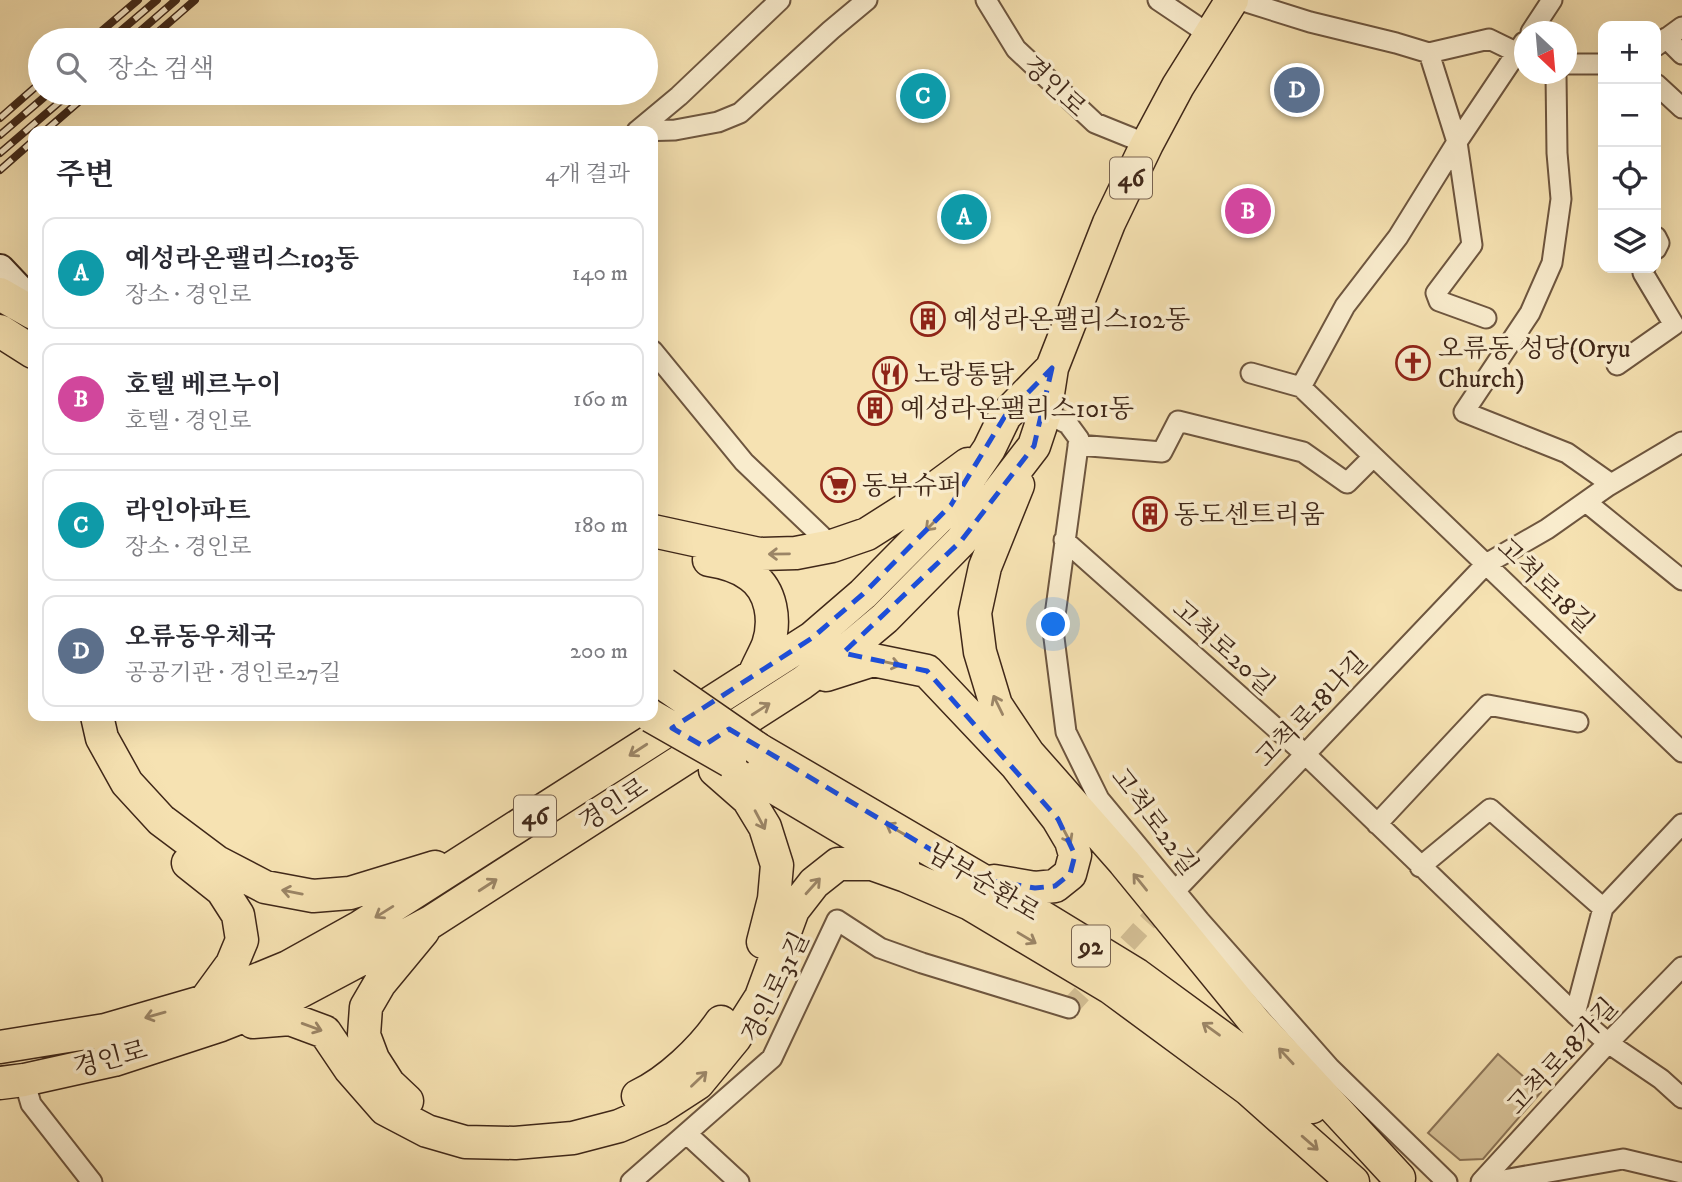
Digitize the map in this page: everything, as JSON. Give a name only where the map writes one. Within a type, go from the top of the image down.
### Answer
[{"type":"main road","name":"경인로","points":[[0,1047],[284,1000],[430,922],[802,683],[885,618],[961,541],[1034,446],[1045,413],[1052,368],[1109,223],[1178,86],[1232,0]]},
{"type":"main road","points":[[0,270],[28,299]]},
{"type":"main road","points":[[0,294],[28,310]]},
{"type":"main road","points":[[0,331],[28,349]]},
{"type":"main road","name":"경인로","points":[[12,1081],[114,1060],[213,1013],[288,967],[360,928],[812,638],[863,594],[951,505],[989,449],[1005,415],[1052,368]]},
{"type":"main road","points":[[1034,446],[985,567],[975,613],[980,652],[996,705],[1028,753],[1124,862],[1254,1021],[1401,1180]]},
{"type":"main road","points":[[658,532],[759,554],[796,554],[832,547],[867,534],[911,506],[989,449]]},
{"type":"main road","points":[[658,550],[723,562],[751,575],[765,591],[772,616],[770,634],[754,675]]},
{"type":"main road","points":[[81,721],[88,746],[116,793],[147,831],[222,890],[238,915],[242,940],[213,1013],[290,1019],[325,1032],[350,1069],[385,1109],[427,1131],[466,1142],[515,1143],[573,1138],[618,1126],[659,1109],[698,1083],[735,1038],[761,996],[793,910],[814,883],[838,864],[872,864],[974,891],[1055,886],[1070,874],[1074,855],[1071,841],[1058,819],[1016,765],[927,671],[873,660],[802,683]]},
{"type":"main road","name":"남부순환로","points":[[658,680],[974,891],[1111,988],[1248,1089],[1353,1182]]},
{"type":"main road","points":[[98,721],[102,738],[127,783],[162,820],[217,862],[265,887],[313,896],[351,893],[476,854]]},
{"type":"main road","name":"남부순환로","points":[[657,721],[722,765],[1137,975],[1257,1063],[1401,1180]]},
{"type":"main road","points":[[430,922],[380,984],[366,1007],[364,1035],[373,1059],[389,1084],[408,1102],[435,1115],[471,1126],[517,1128],[570,1122],[613,1108],[649,1091],[683,1064],[716,1029],[741,993],[762,946],[774,899],[777,865],[765,827],[722,765]]},
{"type":"street","points":[[643,126],[680,96],[780,0]]},
{"type":"street","points":[[658,130],[718,122],[740,113],[867,0]]},
{"type":"street","name":"경인로","points":[[986,0],[1016,49],[1095,123],[1147,144]]},
{"type":"street","points":[[1158,0],[1210,36]]},
{"type":"street","points":[[1240,0],[1310,22],[1429,53],[1489,39],[1514,47]]},
{"type":"street","points":[[1538,21],[1552,0]]},
{"type":"street","points":[[1668,37],[1682,54]]},
{"type":"street","points":[[1429,53],[1457,142],[1472,245],[1436,293],[1439,301],[1486,318]]},
{"type":"street","points":[[1301,387],[1345,306],[1398,237],[1457,142],[1514,61]]},
{"type":"street","points":[[1577,64],[1598,64]]},
{"type":"street","points":[[1556,84],[1557,153],[1562,199],[1552,263],[1530,313],[1464,412],[1567,453],[1611,484]]},
{"type":"street","points":[[1661,89],[1682,108]]},
{"type":"street","points":[[1617,365],[1674,326],[1643,273]]},
{"type":"street","points":[[658,357],[744,462],[832,547]]},
{"type":"street","name":"고척로18길","points":[[1251,373],[1301,387],[1682,752]]},
{"type":"street","points":[[1045,413],[1068,424],[1079,439],[1078,445],[1162,452],[1178,421],[1303,452],[1347,483],[1373,457]]},
{"type":"street","name":"고척로18나길","points":[[1175,891],[1486,564],[1682,442]]},
{"type":"street","name":"고척로22길","points":[[1078,445],[1053,630],[1066,732],[1099,799],[1209,931],[1330,1068],[1447,1182]]},
{"type":"street","points":[[1586,502],[1682,580]]},
{"type":"street","name":"고척로20길","points":[[1064,540],[1305,754],[1575,1014],[1608,1043],[1661,1079],[1682,1098]]},
{"type":"street","points":[[1377,824],[1488,705],[1578,722]]},
{"type":"street","points":[[1420,867],[1490,809],[1603,908]]},
{"type":"street","points":[[1575,1014],[1603,908],[1682,824]]},
{"type":"street","name":"경인로31길","points":[[631,1182],[772,1058],[837,920],[880,948],[1069,1008]]},
{"type":"street","name":"고척로18가길","points":[[1481,1182],[1608,1043],[1682,967]]},
{"type":"street","points":[[12,1081],[92,1182]]},
{"type":"street","points":[[687,1134],[739,1182]]},
{"type":"street","points":[[1493,1182],[1623,1159],[1682,1172]]},
{"type":"highlighted area","points":[[1052,368],[1034,446],[961,541],[843,653],[927,671],[1058,819],[1075,855],[1070,874],[1055,886],[1035,888],[980,879],[729,729],[703,746],[672,728],[812,638],[863,594],[951,505],[1005,416]]},
{"type":"shaded area","points":[[1498,1054],[1541,1092],[1483,1159],[1460,1160],[1428,1133]]},
{"type":"tunnel","points":[[1069,1008],[1167,900]]},
{"type":"railway","points":[[105,28],[138,0]]},
{"type":"railway","points":[[124,28],[157,0]]},
{"type":"railway","points":[[144,28],[176,0]]},
{"type":"railway","points":[[163,28],[195,0]]},
{"type":"railway","points":[[0,118],[28,94]]},
{"type":"railway","points":[[0,135],[35,105]]},
{"type":"railway","points":[[32,126],[56,105]]},
{"type":"railway","points":[[51,126],[75,105]]},
{"type":"railway","points":[[0,153],[28,129]]},
{"type":"railway","points":[[0,170],[28,145]]},
{"type":"place","name":"오류동우체국","points":[[1297,90]]},
{"type":"place","name":"라인아파트","points":[[923,96]]},
{"type":"place","name":"호텔 베르누이","points":[[1248,211]]},
{"type":"place","name":"예성라온팰리스103동","points":[[964,217]]},
{"type":"place","name":"예성라온팰리스102동","points":[[928,319]]},
{"type":"place","name":"오류동 성당(Oryu Church)","points":[[1413,363]]},
{"type":"place","name":"노랑통닭","points":[[890,374]]},
{"type":"place","name":"예성라온팰리스101동","points":[[875,408]]},
{"type":"place","name":"동부슈퍼","points":[[838,485]]},
{"type":"place","name":"동도센트리움","points":[[1150,514]]}]
